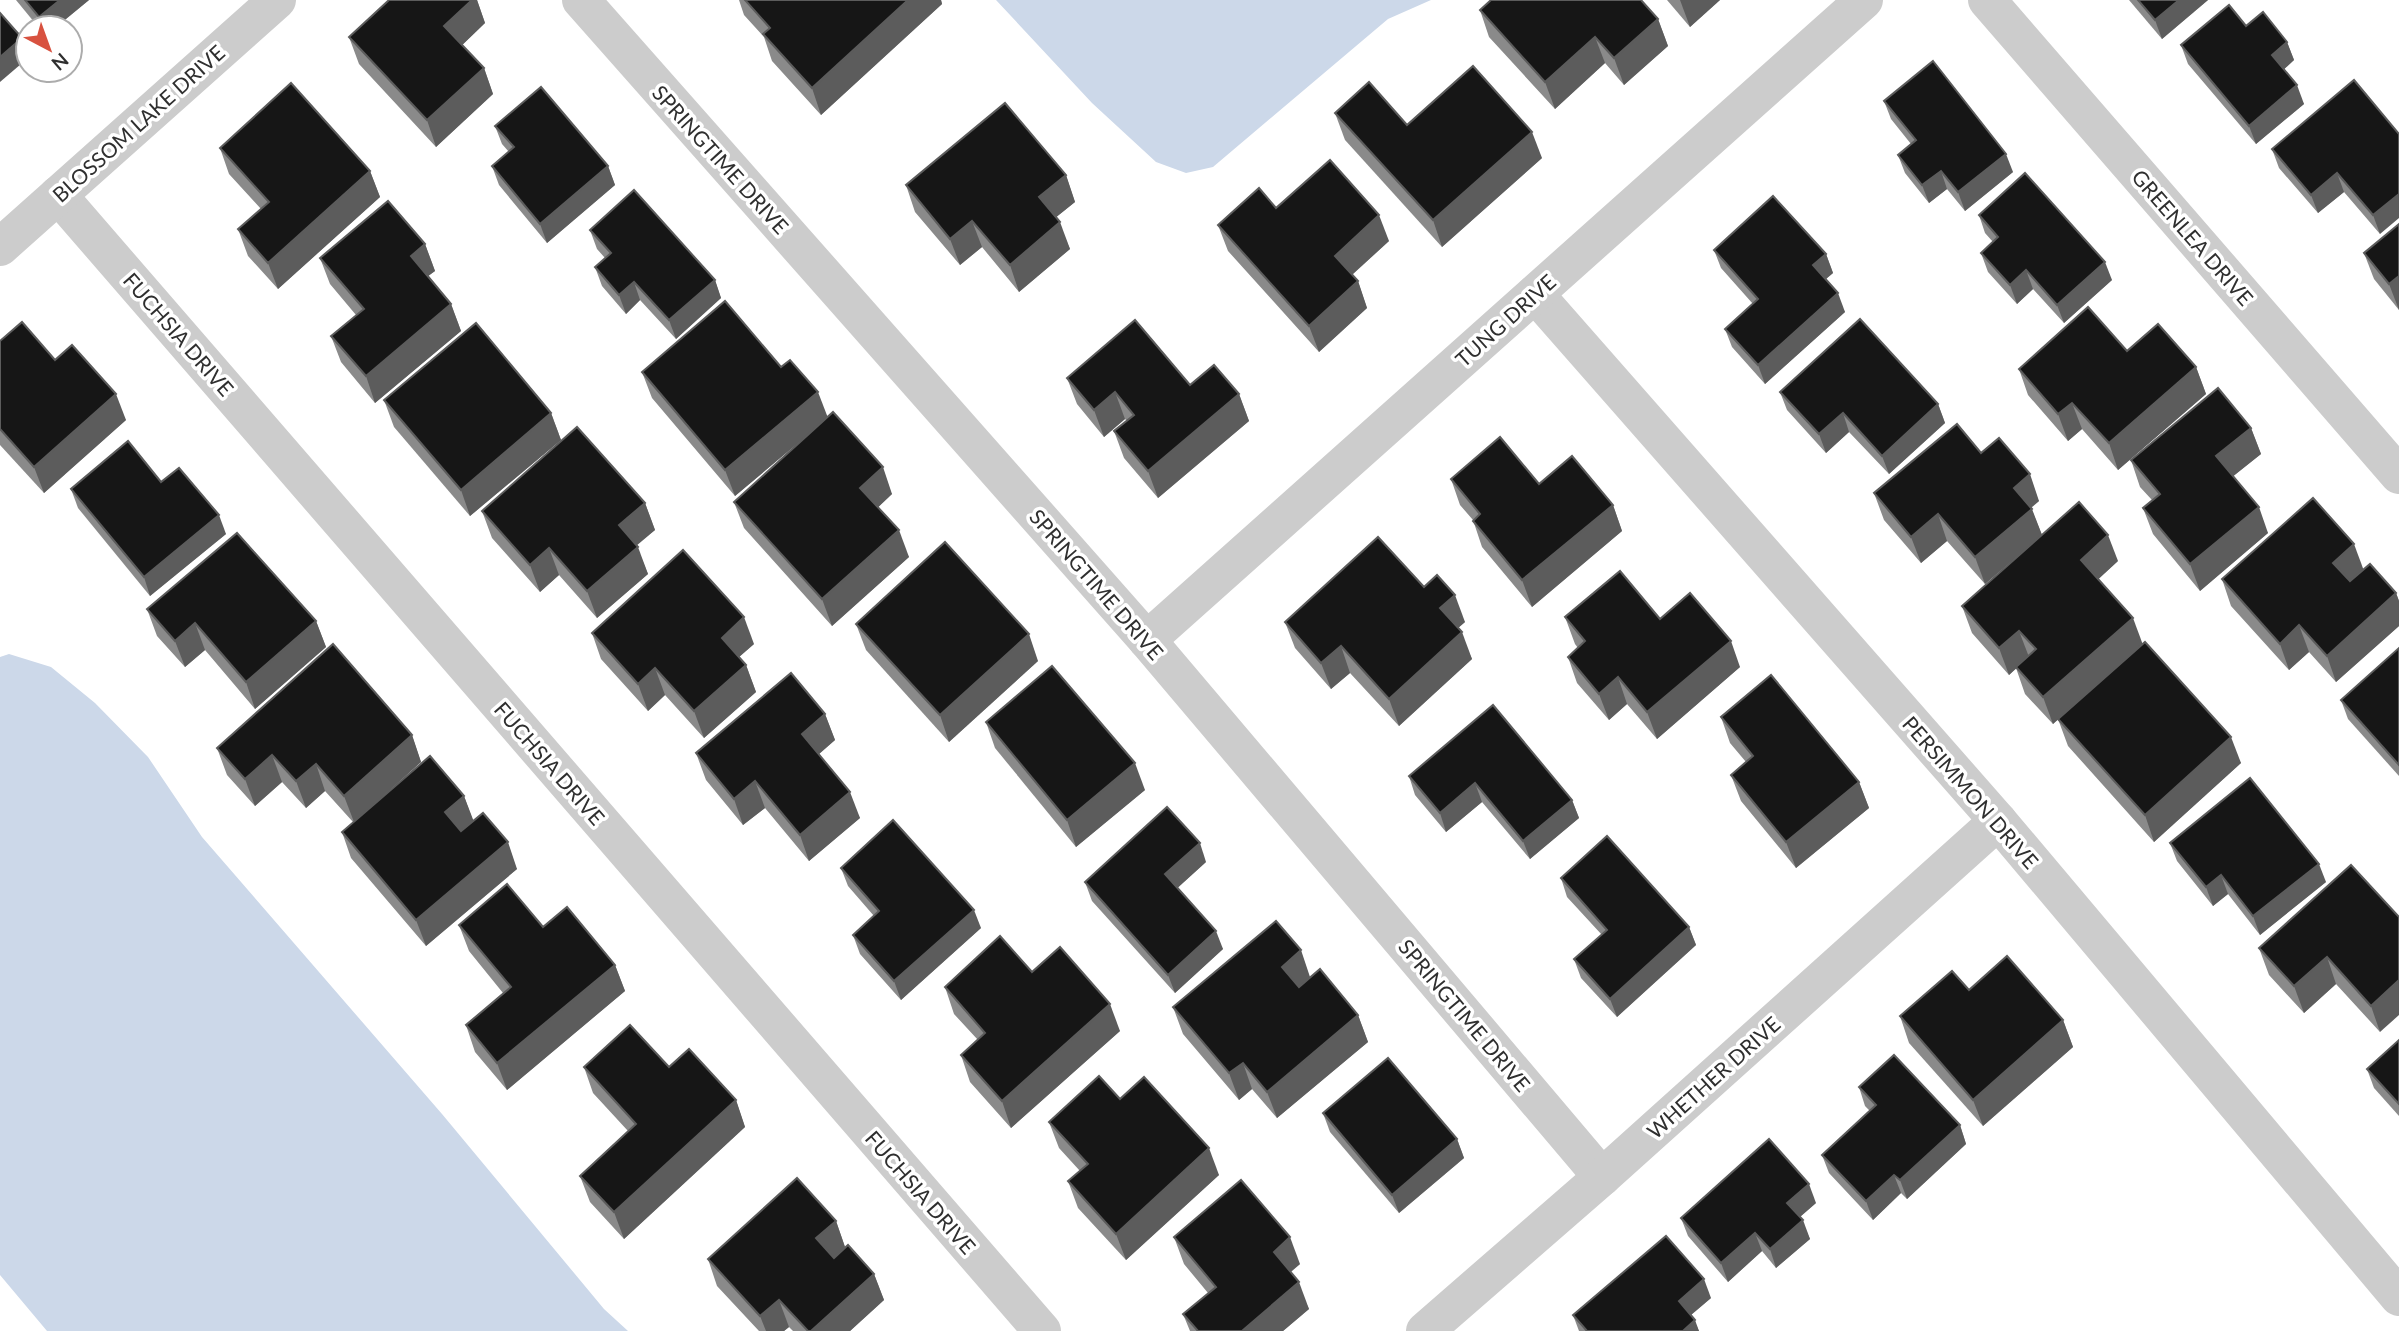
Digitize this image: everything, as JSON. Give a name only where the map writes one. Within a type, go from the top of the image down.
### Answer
[{"type":"street","name":"BLOSSOM LAKE DRIVE","points":[[0,247],[277,0]]},
{"type":"street","name":"SPRINGTIME DRIVE","points":[[581,0],[1147,640],[1602,1177]]},
{"type":"street","name":"TUNG DRIVE","points":[[1147,640],[1864,0]]},
{"type":"street","name":"GREENLEA DRIVE","points":[[1987,0],[2399,475]]},
{"type":"street","name":"FUCHSIA DRIVE","points":[[58,195],[1042,1331]]},
{"type":"street","name":"PERSIMMON DRIVE","points":[[1535,293],[1998,821],[2399,1297]]},
{"type":"street","name":"WHETHER DRIVE","points":[[1425,1331],[1602,1177],[1998,821]]},
{"type":"water","points":[[996,0],[1431,0],[1388,19],[1213,167],[1186,173],[1156,162],[1092,103]]},
{"type":"water","points":[[9,654],[51,667],[95,703],[148,757],[202,837],[442,1114],[604,1309],[628,1331],[47,1331],[0,1275],[0,657]]},
{"type":"building","points":[[25,0],[60,0],[43,14],[37,14]]},
{"type":"building","points":[[389,0],[472,0],[444,26],[484,68],[427,120],[349,37]]},
{"type":"building","points":[[745,0],[908,0],[812,88],[763,34],[770,28]]},
{"type":"building","points":[[1491,0],[1641,0],[1658,19],[1614,58],[1595,37],[1545,82],[1480,10]]},
{"type":"building","points":[[2138,0],[2179,0],[2155,20]]},
{"type":"building","points":[[2229,5],[2246,26],[2263,12],[2287,42],[2272,55],[2297,85],[2249,126],[2181,45]]},
{"type":"building","points":[[0,13],[14,29],[14,45],[0,57]]},
{"type":"building","points":[[1933,61],[2006,154],[1958,192],[1941,171],[1922,185],[1898,155],[1916,140],[1884,101]]},
{"type":"building","points":[[1473,66],[1532,132],[1433,220],[1335,113],[1369,82],[1407,125]]},
{"type":"building","points":[[2354,80],[2399,134],[2399,194],[2373,215],[2337,173],[2311,195],[2272,149]]},
{"type":"building","points":[[291,83],[370,171],[268,263],[238,229],[269,202],[220,148]]},
{"type":"building","points":[[541,87],[608,166],[540,224],[492,166],[514,147],[495,126]]},
{"type":"building","points":[[1005,103],[1066,175],[1039,197],[1060,222],[1010,265],[972,221],[950,239],[906,185]]},
{"type":"building","points":[[1330,160],[1379,215],[1335,256],[1358,281],[1309,326],[1218,225],[1259,188],[1276,208]]},
{"type":"building","points":[[2025,173],[2105,262],[2057,305],[2026,270],[2010,285],[1981,253],[1998,237],[1979,215]]},
{"type":"building","points":[[634,190],[715,280],[669,320],[634,282],[619,295],[595,267],[611,253],[590,230]]},
{"type":"building","points":[[1773,196],[1826,254],[1813,265],[1838,293],[1758,365],[1725,329],[1758,299],[1714,250]]},
{"type":"building","points":[[388,201],[425,244],[411,256],[451,304],[366,376],[331,336],[364,309],[320,258]]},
{"type":"building","points":[[2399,224],[2399,276],[2389,284],[2364,253]]},
{"type":"building","points":[[725,301],[781,367],[790,360],[818,392],[725,470],[642,372]]},
{"type":"building","points":[[2088,307],[2127,351],[2158,324],[2196,367],[2109,443],[2072,403],[2058,414],[2019,369]]},
{"type":"building","points":[[1860,319],[1938,404],[1882,456],[1843,413],[1819,434],[1780,392]]},
{"type":"building","points":[[1135,320],[1190,385],[1214,365],[1239,394],[1148,471],[1114,431],[1134,415],[1115,392],[1094,410],[1067,378]]},
{"type":"building","points":[[22,322],[55,360],[72,345],[116,394],[34,467],[0,429],[0,341]]},
{"type":"building","points":[[476,323],[551,413],[461,490],[384,400]]},
{"type":"building","points":[[2218,388],[2251,428],[2216,456],[2259,507],[2190,564],[2143,508],[2160,494],[2131,460]]},
{"type":"building","points":[[833,412],[883,467],[860,488],[899,530],[822,599],[734,502]]},
{"type":"building","points":[[1957,424],[1981,453],[1999,438],[2030,474],[2014,488],[2032,509],[1975,557],[1938,514],[1911,537],[1874,493]]},
{"type":"building","points":[[577,427],[645,503],[619,525],[638,547],[587,591],[549,548],[530,565],[482,511]]},
{"type":"building","points":[[1500,437],[1539,484],[1572,456],[1613,505],[1522,580],[1473,521],[1480,514],[1451,479]]},
{"type":"building","points":[[128,441],[161,482],[179,468],[219,515],[144,577],[71,489]]},
{"type":"building","points":[[2313,498],[2354,544],[2333,563],[2350,581],[2370,564],[2396,593],[2327,656],[2299,625],[2280,644],[2222,579]]},
{"type":"building","points":[[2079,502],[2108,535],[2081,560],[2133,618],[2043,697],[2016,667],[2036,649],[2019,631],[1999,648],[1962,606]]},
{"type":"building","points":[[237,533],[316,621],[246,682],[195,623],[175,641],[147,609]]},
{"type":"building","points":[[1378,537],[1424,587],[1437,575],[1455,595],[1440,608],[1462,632],[1389,699],[1341,646],[1321,663],[1285,622]]},
{"type":"building","points":[[945,542],[1029,634],[940,715],[856,624]]},
{"type":"building","points":[[683,550],[744,617],[722,638],[746,665],[694,711],[655,668],[638,684],[592,633]]},
{"type":"building","points":[[1620,571],[1660,619],[1690,593],[1731,641],[1647,712],[1618,677],[1599,694],[1568,657],[1585,641],[1565,617]]},
{"type":"building","points":[[2145,642],[2231,737],[2145,815],[2058,719]]},
{"type":"building","points":[[333,644],[412,735],[344,796],[316,764],[296,781],[272,755],[245,779],[217,748]]},
{"type":"building","points":[[2399,648],[2399,765],[2341,700]]},
{"type":"building","points":[[1052,666],[1135,763],[1067,820],[986,722]]},
{"type":"building","points":[[791,673],[825,714],[802,734],[850,792],[800,835],[755,781],[734,799],[696,753]]},
{"type":"building","points":[[1771,675],[1859,782],[1786,842],[1731,775],[1753,756],[1721,717]]},
{"type":"building","points":[[1493,705],[1572,800],[1523,841],[1475,783],[1440,813],[1409,776]]},
{"type":"building","points":[[430,756],[464,796],[445,812],[461,831],[483,813],[508,842],[416,920],[342,832]]},
{"type":"building","points":[[2250,778],[2319,864],[2253,916],[2221,875],[2206,887],[2170,843]]},
{"type":"building","points":[[1167,807],[1200,843],[1165,874],[1216,931],[1168,975],[1085,882]]},
{"type":"building","points":[[893,820],[974,910],[894,981],[853,935],[879,911],[841,868]]},
{"type":"building","points":[[1607,836],[1689,927],[1610,999],[1574,959],[1607,930],[1561,878]]},
{"type":"building","points":[[2351,865],[2399,917],[2399,980],[2371,1006],[2327,957],[2294,986],[2259,948]]},
{"type":"building","points":[[507,884],[543,927],[567,907],[615,965],[497,1063],[466,1025],[511,987],[459,925]]},
{"type":"building","points":[[1276,921],[1301,950],[1282,967],[1299,987],[1320,969],[1358,1015],[1267,1092],[1243,1063],[1229,1073],[1173,1007]]},
{"type":"building","points":[[1000,936],[1032,972],[1060,947],[1110,1004],[1002,1101],[961,1055],[985,1033],[945,987]]},
{"type":"building","points":[[2007,956],[2063,1020],[1973,1100],[1900,1016],[1952,971],[1969,990]]},
{"type":"building","points":[[630,1025],[669,1067],[689,1049],[736,1100],[614,1212],[580,1176],[636,1124],[584,1067]]},
{"type":"building","points":[[2399,1040],[2399,1104],[2367,1069]]},
{"type":"building","points":[[1894,1055],[1960,1125],[1900,1180],[1894,1175],[1866,1201],[1822,1155],[1876,1105],[1859,1087]]},
{"type":"building","points":[[1388,1058],[1457,1139],[1392,1195],[1323,1113]]},
{"type":"building","points":[[1099,1076],[1120,1099],[1144,1077],[1209,1148],[1116,1234],[1068,1181],[1088,1164],[1049,1122]]},
{"type":"building","points":[[1769,1139],[1809,1184],[1787,1203],[1803,1220],[1770,1249],[1755,1233],[1721,1263],[1681,1218]]},
{"type":"building","points":[[797,1178],[836,1221],[816,1238],[834,1258],[848,1245],[874,1274],[811,1331],[779,1300],[760,1316],[708,1259]]},
{"type":"building","points":[[1241,1180],[1290,1237],[1274,1252],[1299,1282],[1242,1331],[1198,1331],[1183,1314],[1216,1287],[1174,1237]]},
{"type":"building","points":[[1666,1236],[1704,1279],[1679,1301],[1695,1320],[1683,1331],[1587,1331],[1573,1315]]}]
